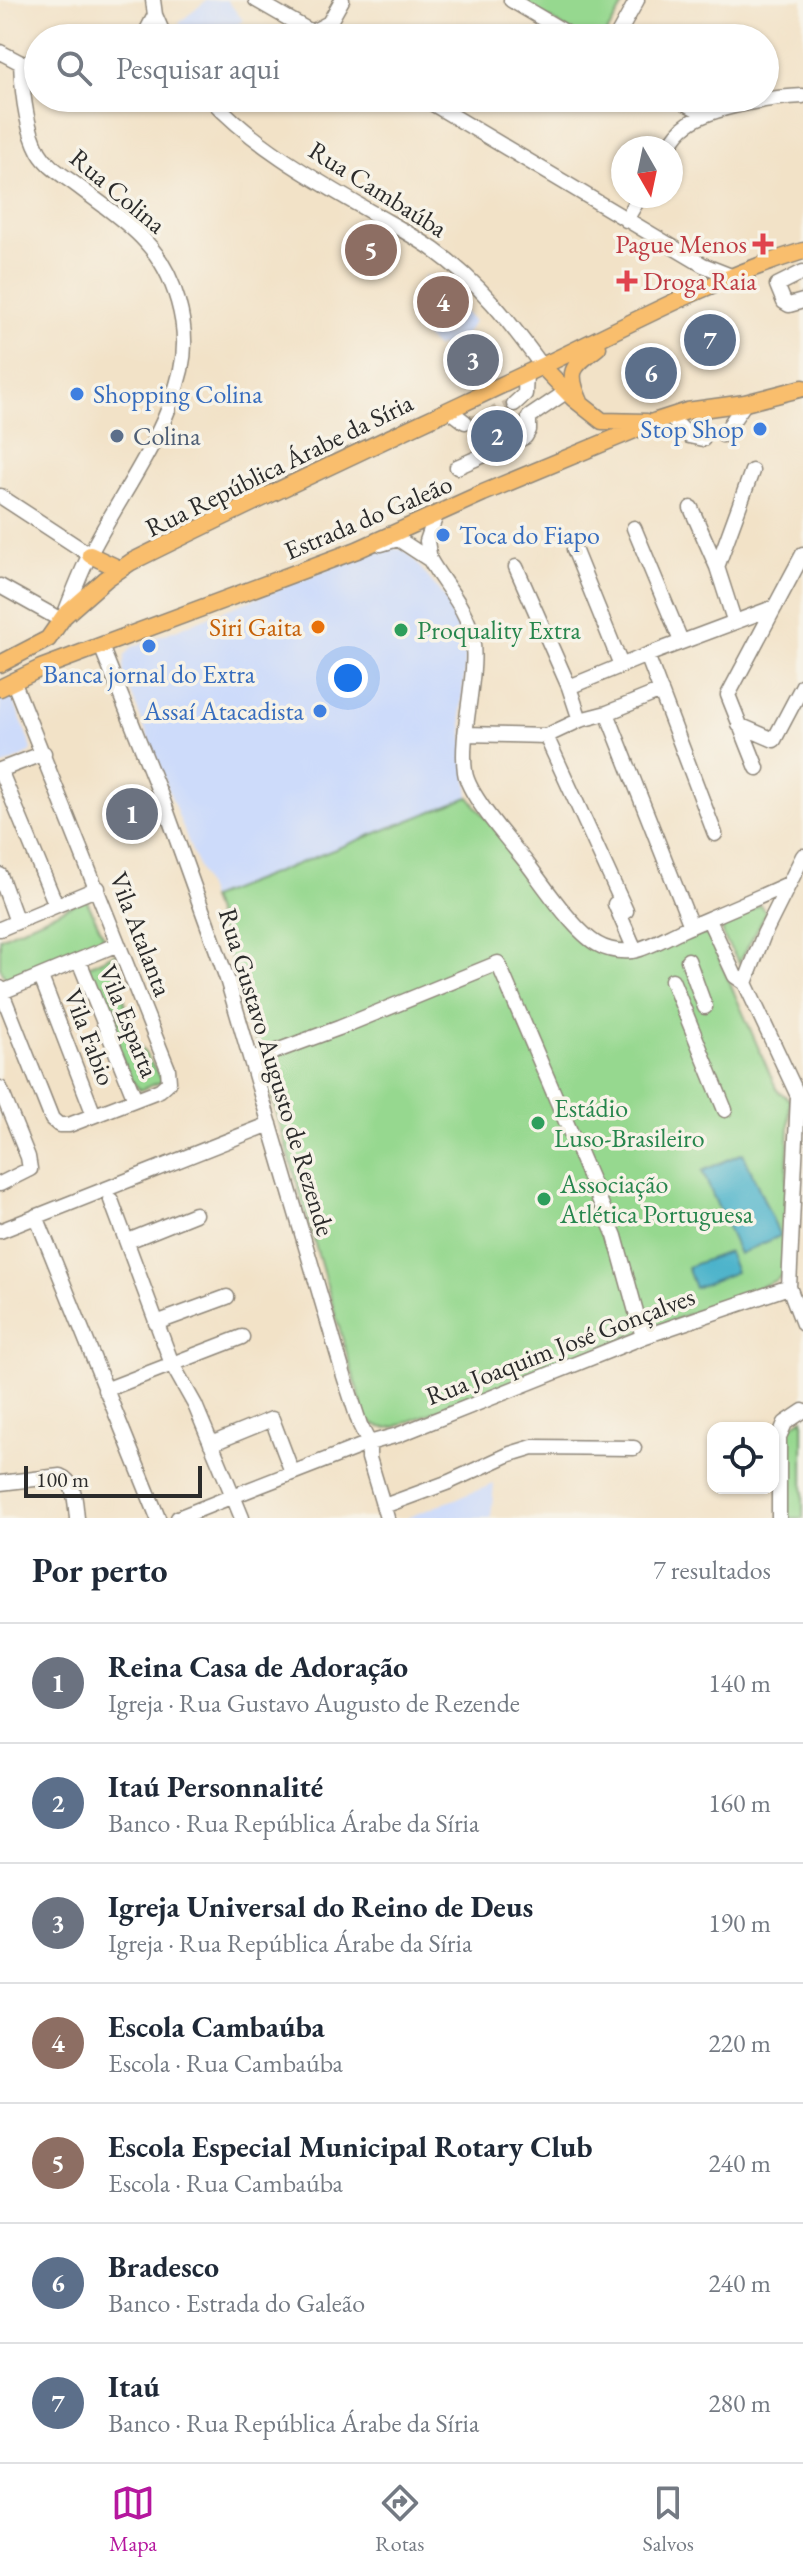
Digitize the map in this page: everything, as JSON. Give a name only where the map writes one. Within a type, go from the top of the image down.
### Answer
[{"type":"main road","name":"Rua República Árabe da Síria","points":[[60,622],[120,569],[211,522],[731,276],[803,251]]},
{"type":"main road","points":[[574,399],[571,379],[575,365],[632,322]]},
{"type":"main road","points":[[542,366],[574,399],[602,421],[663,419]]},
{"type":"main road","name":"Estrada do Galeão","points":[[7,685],[41,668],[357,550],[663,419],[687,411],[745,403],[803,389]]},
{"type":"main road","points":[[90,555],[120,569]]},
{"type":"main road","points":[[0,664],[48,639],[60,622]]},
{"type":"street","points":[[256,0],[298,24]]},
{"type":"street","points":[[328,24],[342,0]]},
{"type":"street","points":[[511,0],[551,24]]},
{"type":"street","points":[[624,24],[637,0]]},
{"type":"street","points":[[0,52],[21,63]]},
{"type":"street","name":"Rua Colina","points":[[21,63],[24,96]]},
{"type":"street","points":[[779,99],[803,96]]},
{"type":"street","name":"Rua Colina","points":[[28,112],[39,152],[55,171],[143,239],[157,255],[172,284],[184,332],[183,359],[172,401],[148,439],[143,463],[90,555],[60,622]]},
{"type":"street","name":"Rua Cambaúba","points":[[227,112],[316,180],[431,247],[461,270],[500,309],[542,366]]},
{"type":"street","points":[[446,112],[703,265],[731,276]]},
{"type":"street","points":[[702,112],[706,114]]},
{"type":"street","points":[[676,136],[681,129],[714,112]]},
{"type":"street","points":[[626,220],[633,208]]},
{"type":"street","points":[[803,272],[777,285],[784,302],[789,305],[803,301]]},
{"type":"street","points":[[514,404],[525,394],[526,374]]},
{"type":"street","points":[[457,467],[525,437],[529,430],[529,417],[574,399]]},
{"type":"street","points":[[723,435],[745,403]]},
{"type":"street","points":[[449,410],[465,422]]},
{"type":"street","points":[[663,419],[689,436],[703,439]]},
{"type":"street","points":[[717,567],[752,471]]},
{"type":"street","points":[[0,496],[90,555]]},
{"type":"street","points":[[691,508],[717,567],[734,620]]},
{"type":"street","points":[[436,515],[427,541],[430,560],[444,585],[460,604],[470,629],[473,649],[471,735],[465,776],[475,795],[560,905],[596,944],[617,952],[635,950],[788,884]]},
{"type":"street","points":[[634,528],[681,641]]},
{"type":"street","points":[[357,550],[398,539],[430,560]]},
{"type":"street","points":[[574,549],[621,665]]},
{"type":"street","points":[[757,768],[728,695],[803,554]]},
{"type":"street","points":[[516,567],[569,687],[580,720]]},
{"type":"street","points":[[0,586],[60,622]]},
{"type":"street","points":[[569,687],[734,620],[775,607]]},
{"type":"street","name":"Rua Gustavo Augusto de Rezende","points":[[101,646],[168,815],[227,979],[360,1425],[369,1443],[369,1458],[386,1512]]},
{"type":"street","points":[[647,655],[715,834]]},
{"type":"street","name":"Vila Atalanta","points":[[7,685],[44,753],[168,1069],[170,1076],[165,1087],[135,1099]]},
{"type":"street","points":[[739,725],[774,740],[803,685]]},
{"type":"street","points":[[471,735],[546,736],[580,720],[607,713],[661,691]]},
{"type":"street","points":[[607,713],[691,926]]},
{"type":"street","points":[[546,736],[626,911]]},
{"type":"street","points":[[44,753],[0,770],[56,905]]},
{"type":"street","points":[[745,983],[803,856]]},
{"type":"street","points":[[0,875],[17,922]]},
{"type":"street","points":[[0,929],[98,888]]},
{"type":"street","points":[[609,889],[635,950]]},
{"type":"street","points":[[709,920],[735,976],[745,983],[798,1096],[800,1160],[789,1287],[803,1324]]},
{"type":"street","points":[[118,944],[41,977],[1,990],[52,1119],[63,1126],[135,1099]]},
{"type":"street","points":[[688,960],[705,1007]]},
{"type":"street","name":"Vila Esparta","points":[[79,961],[135,1099]]},
{"type":"street","points":[[252,1060],[498,963],[615,1236],[643,1337]]},
{"type":"street","name":"Vila Fabio","points":[[41,977],[94,1115]]},
{"type":"street","points":[[672,980],[725,1110]]},
{"type":"street","points":[[0,1088],[30,1169],[0,1184]]},
{"type":"street","points":[[0,1231],[270,1124]]},
{"type":"street","points":[[111,1200],[172,1364],[195,1405],[242,1518]]},
{"type":"street","points":[[128,1241],[195,1214]]},
{"type":"street","points":[[36,1216],[158,1518]]},
{"type":"street","name":"Rua Joaquim José Gonçalves","points":[[178,1518],[292,1472],[398,1435],[643,1337],[789,1287]]},
{"type":"street","points":[[156,1323],[227,1297]]},
{"type":"street","points":[[105,1390],[242,1337]]},
{"type":"street","points":[[779,1518],[779,1437],[785,1423],[803,1411]]},
{"type":"street","points":[[211,1444],[272,1419],[292,1472]]},
{"type":"street","points":[[386,1512],[533,1447],[634,1448]]},
{"type":"street","points":[[0,1483],[60,1476],[68,1479],[77,1518]]},
{"type":"shaded area","points":[[207,0],[227,0],[243,20],[238,24],[179,23]]},
{"type":"shaded area","points":[[426,275],[474,321],[457,348],[448,351],[439,345],[437,348],[415,328],[423,316],[446,335],[456,324],[417,289]]},
{"type":"shaded area","points":[[386,547],[404,550],[410,555],[462,624],[467,645],[461,710],[469,797],[210,898],[123,672],[125,655],[132,647]]},
{"type":"shaded area","points":[[6,695],[13,699],[32,749],[30,753],[0,767],[0,697]]},
{"type":"shaded area","points":[[494,1484],[491,1518],[406,1518]]},
{"type":"green space","points":[[517,0],[626,0],[612,24],[559,24]]},
{"type":"green space","name":"Associação Atlética Portuguesa","points":[[469,797],[583,940],[651,949],[691,934],[704,934],[710,938],[777,1090],[790,1100],[783,1273],[777,1280],[762,1286],[395,1427],[382,1427],[371,1423],[365,1416],[240,987],[210,898]]},
{"type":"green space","points":[[86,899],[106,941],[8,984],[0,967],[0,938]]},
{"type":"green space","points":[[760,905],[766,913],[739,963],[724,938],[722,927]]},
{"type":"green space","points":[[116,953],[130,1031],[163,1081],[140,1090],[131,1080],[86,967]]},
{"type":"green space","points":[[803,1418],[803,1518],[785,1518],[785,1436],[789,1428]]},
{"type":"water","points":[[743,1153],[780,1236],[739,1254],[702,1171]]},
{"type":"water","points":[[728,1252],[736,1272],[695,1288],[687,1267]]},
{"type":"tunnel","points":[[465,422],[475,422],[514,404]]},
{"type":"place","name":"Pague Menos","points":[[763,244]]},
{"type":"place","name":"Escola Especial Municipal Rotary Club","points":[[371,250]]},
{"type":"place","name":"Droga Raia","points":[[627,281]]},
{"type":"place","name":"Escola Cambaúba","points":[[443,302]]},
{"type":"place","name":"Itaú","points":[[710,340]]},
{"type":"place","name":"Igreja Universal do Reino de Deus","points":[[473,360]]},
{"type":"place","name":"Bradesco","points":[[651,373]]},
{"type":"place","name":"Shopping Colina","points":[[77,394]]},
{"type":"place","name":"Stop Shop","points":[[760,429]]},
{"type":"place","name":"Colina","points":[[117,436]]},
{"type":"place","name":"Itaú Personnalité","points":[[497,436]]},
{"type":"place","name":"Toca do Fiapo","points":[[443,535]]},
{"type":"place","name":"Siri Gaita","points":[[318,627]]},
{"type":"place","name":"Proquality Extra","points":[[401,630]]},
{"type":"place","name":"Banca jornal do Extra","points":[[149,646]]},
{"type":"place","name":"Assaí Atacadista","points":[[320,711]]},
{"type":"place","name":"Reina Casa de Adoração","points":[[132,814]]},
{"type":"place","name":"Estádio Luso-Brasileiro","points":[[538,1123]]},
{"type":"place","name":"Associação Atlética Portuguesa","points":[[544,1199]]}]
